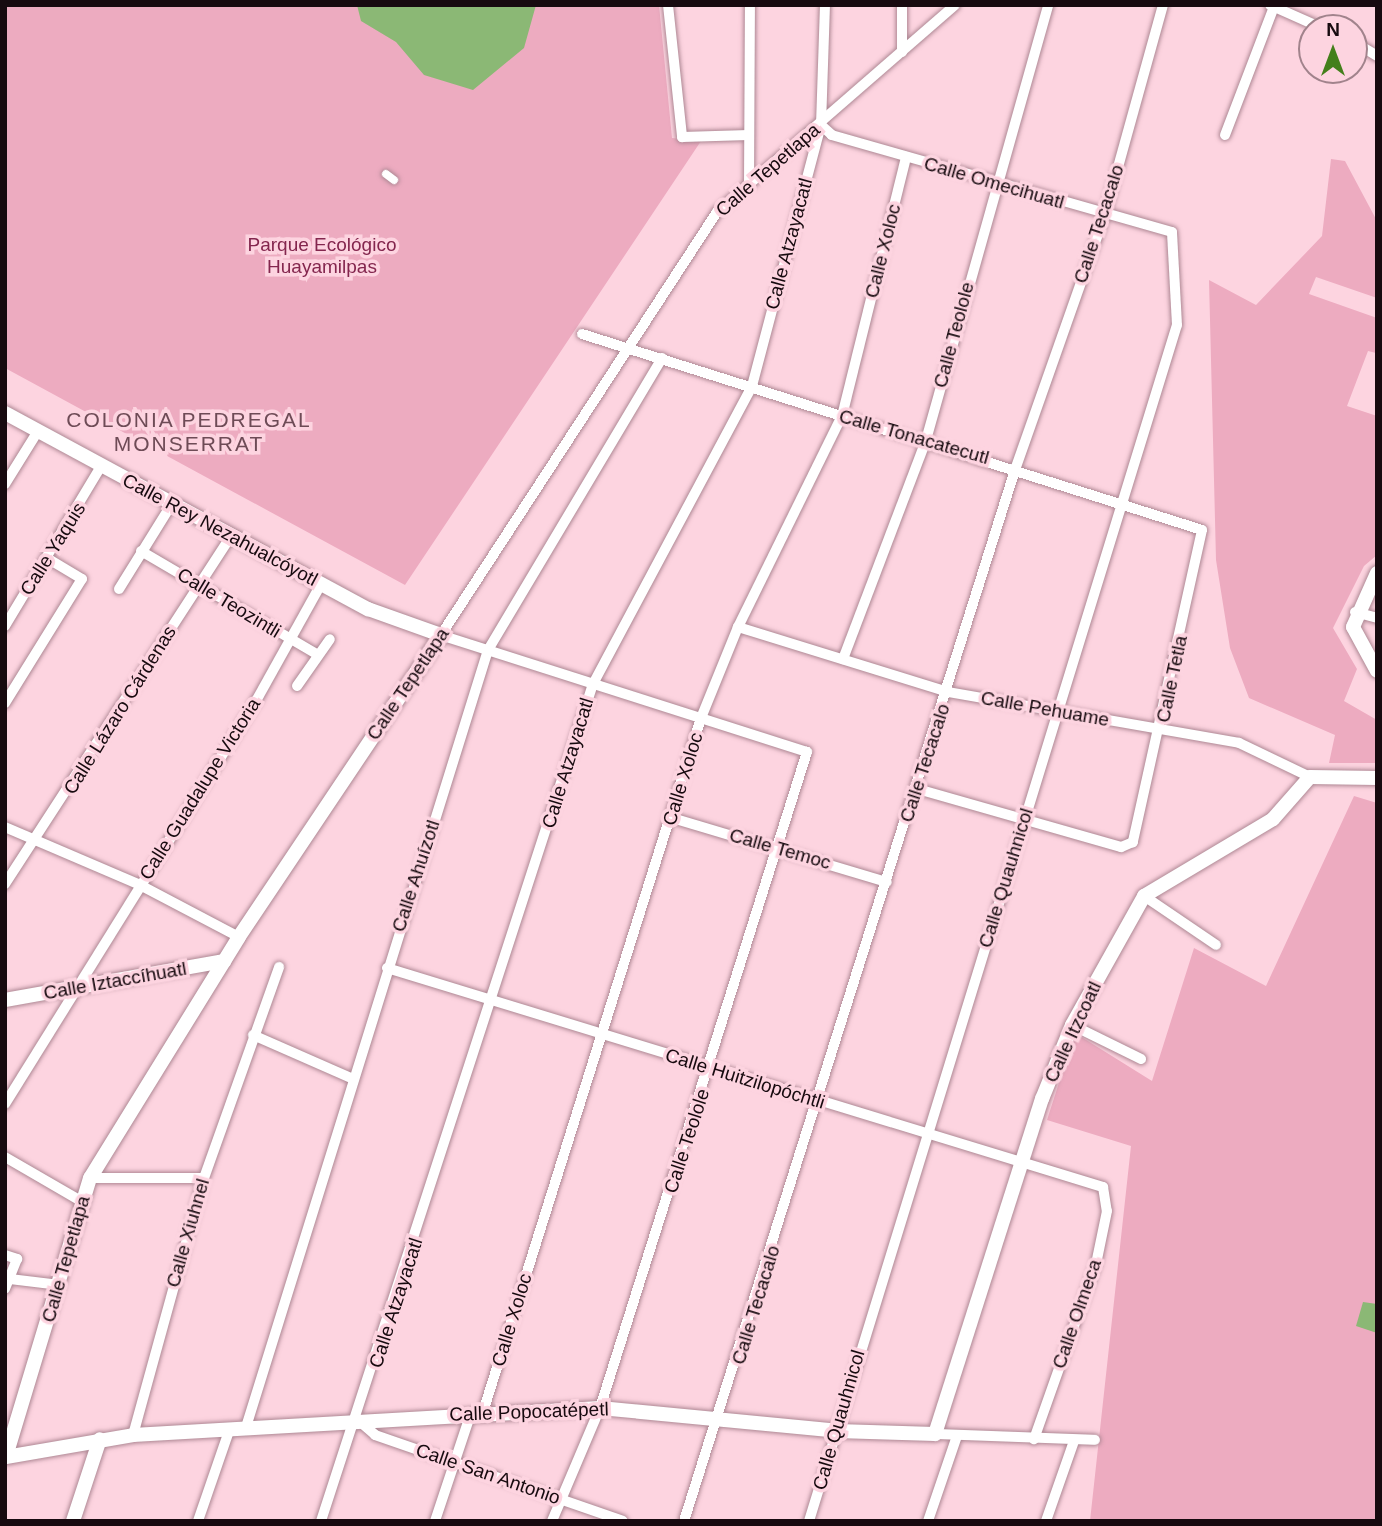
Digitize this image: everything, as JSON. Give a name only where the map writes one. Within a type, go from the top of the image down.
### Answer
[{"type":"street","points":[[668,5],[682,137],[749,135]]},
{"type":"street","points":[[749,185],[750,5]]},
{"type":"street","name":"Calle Atzayacatl","points":[[321,1521],[358,1420],[494,1001],[593,684],[752,386],[821,125],[825,5]]},
{"type":"street","points":[[902,5],[902,52]]},
{"type":"street","name":"Calle Tepetlapa","points":[[6,1457],[60,1285],[81,1201],[90,1178],[239,937],[633,349],[717,212],[821,125],[955,5]]},
{"type":"street","name":"Calle Teolole","points":[[843,659],[926,440],[994,183],[1048,5]]},
{"type":"street","name":"Calle Tecacalo","points":[[684,1521],[720,1422],[1016,467],[1105,214],[1163,5]]},
{"type":"street","points":[[1225,135],[1272,6],[1298,17]]},
{"type":"street","name":"Calle Omecihuatl","points":[[821,125],[832,135],[1172,233]]},
{"type":"street","name":"Calle Xoloc","points":[[435,1521],[477,1412],[672,818],[701,718],[738,627],[842,416],[906,157]]},
{"type":"street","points":[[386,174],[394,180]]},
{"type":"street","name":"Calle Quauhnicol","points":[[809,1521],[1177,325],[1172,233]]},
{"type":"street","name":"Calle Tonacatecutl","points":[[582,334],[842,416],[1016,467],[1196,526]]},
{"type":"street","name":"Calle Ahuízotl","points":[[247,1427],[351,1078],[488,650],[662,358]]},
{"type":"street","name":"Calle Rey Nezahualcóyotl","points":[[5,413],[103,469],[173,502],[321,584],[441,635]]},
{"type":"street","points":[[5,484],[38,431]]},
{"type":"street","name":"Calle Yaquis","points":[[6,621],[49,559],[103,469]]},
{"type":"street","points":[[119,589],[173,502]]},
{"type":"street","name":"Calle Tetla","points":[[1024,819],[1121,847],[1136,835],[1203,538],[1196,526]]},
{"type":"street","name":"Calle Lázaro Cárdenas","points":[[5,884],[36,843],[232,534]]},
{"type":"street","name":"Calle Teozintli","points":[[141,551],[318,655]]},
{"type":"street","points":[[5,703],[82,579],[49,559]]},
{"type":"street","points":[[1377,573],[1355,612],[1354,636],[1377,671]]},
{"type":"street","name":"Calle Guadalupe Victoria","points":[[5,1104],[321,584]]},
{"type":"street","points":[[1355,612],[1377,618]]},
{"type":"street","name":"Calle Pehuame","points":[[738,627],[947,692],[1239,743],[1310,777]]},
{"type":"street","points":[[441,635],[701,718]]},
{"type":"street","points":[[297,686],[330,639]]},
{"type":"street","name":"Calle Teolole","points":[[552,1521],[559,1499],[600,1408],[711,1068],[807,752],[701,718]]},
{"type":"street","points":[[1310,777],[1377,778]]},
{"type":"street","name":"Calle Itzcoatl","points":[[935,1434],[1025,1165],[1042,1099],[1072,1025],[1144,897],[1273,819],[1310,777]]},
{"type":"street","points":[[917,789],[1024,819]]},
{"type":"street","name":"Calle Temoc","points":[[672,818],[887,881]]},
{"type":"street","points":[[5,827],[36,843],[140,885],[239,937]]},
{"type":"street","points":[[1144,897],[1216,945]]},
{"type":"street","name":"Calle Iztaccíhuatl","points":[[5,1000],[225,961]]},
{"type":"street","name":"Calle Xiuhnel","points":[[133,1435],[204,1178],[279,967]]},
{"type":"street","name":"Calle Huitzilopóchtli","points":[[387,968],[602,1033],[925,1137],[1103,1187]]},
{"type":"street","points":[[1072,1025],[1141,1059]]},
{"type":"street","points":[[253,1035],[351,1078]]},
{"type":"street","points":[[5,1157],[81,1201]]},
{"type":"street","points":[[90,1178],[204,1178]]},
{"type":"street","name":"Calle Olmeca","points":[[1034,1439],[1096,1264],[1107,1211],[1103,1187]]},
{"type":"street","points":[[5,1255],[17,1259],[8,1284],[60,1285]]},
{"type":"street","name":"Calle Popocatépetl","points":[[6,1457],[133,1435],[477,1412],[600,1408],[837,1432],[1096,1440]]},
{"type":"street","name":"Calle San Antonio","points":[[358,1420],[375,1435],[623,1521]]},
{"type":"street","points":[[198,1521],[230,1428]]},
{"type":"street","points":[[928,1521],[957,1436]]},
{"type":"street","points":[[73,1521],[100,1439]]},
{"type":"street","points":[[1046,1521],[1074,1441]]},
{"type":"green space","name":"Parque Ecológico Huayamilpas","points":[[5,5],[659,5],[672,138],[701,141],[405,585],[5,368]]},
{"type":"green space","points":[[1331,159],[1345,161],[1377,221],[1377,298],[1316,277],[1309,294],[1377,318],[1376,353],[1368,351],[1347,406],[1377,416],[1377,555],[1364,566],[1333,628],[1357,669],[1344,701],[1377,720],[1377,763],[1329,763],[1335,735],[1249,698],[1230,648],[1216,560],[1209,280],[1256,305],[1322,236]]},
{"type":"green space","points":[[1354,796],[1377,803],[1377,1521],[1090,1521],[1131,1146],[1047,1120],[1075,1033],[1152,1081],[1194,948],[1266,986]]},
{"type":"shaded area","points":[[357,5],[536,5],[524,48],[473,90],[424,75],[396,42],[361,21]]},
{"type":"shaded area","points":[[1363,1302],[1377,1304],[1377,1333],[1356,1326]]},
{"type":"district","name":"COLONIA PEDREGAL MONSERRAT","points":[[189,432]]}]
